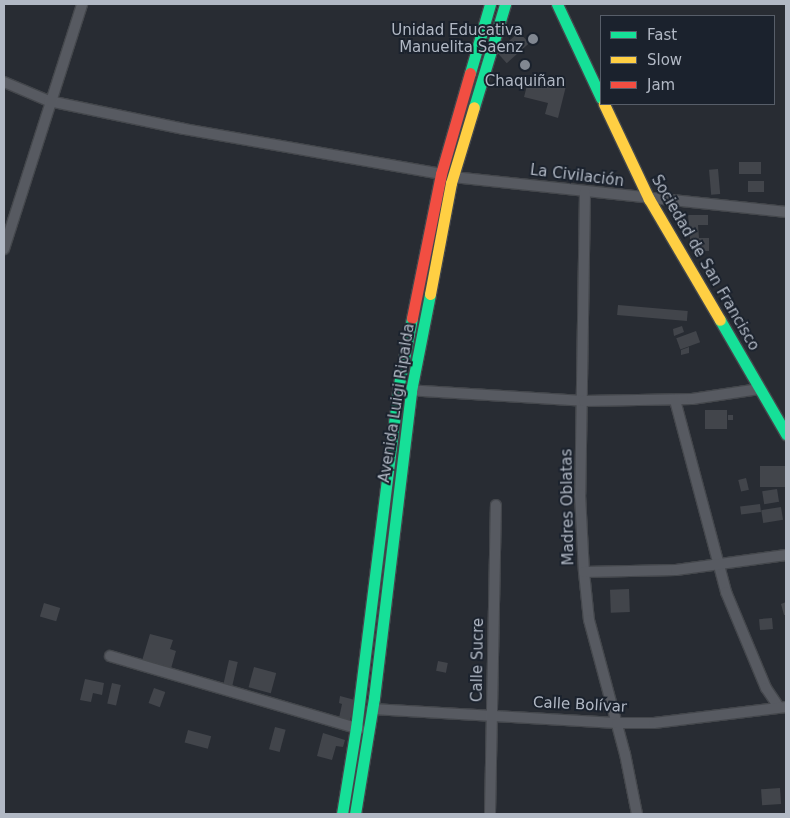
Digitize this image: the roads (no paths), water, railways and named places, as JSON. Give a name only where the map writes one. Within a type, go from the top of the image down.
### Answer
[{"type":"street","points":[[4,249],[49,101],[82,4]]},
{"type":"street","name":"Avenida Luigi Ripalda","points":[[342,814],[356,728],[398,389],[441,174],[490,4]]},
{"type":"street","name":"Avenida Luigi Ripalda","points":[[355,814],[372,709],[411,391],[453,177],[505,4]]},
{"type":"street","points":[[557,4],[600,96]]},
{"type":"street","points":[[4,82],[49,101],[184,129],[441,174]]},
{"type":"street","name":"Sociedad de San Francisco","points":[[604,105],[649,200],[786,434]]},
{"type":"street","name":"La Civilación","points":[[453,177],[649,200],[786,212]]},
{"type":"street","name":"Madres Oblatas","points":[[585,192],[584,401],[580,494],[584,572],[589,620],[617,723],[637,814]]},
{"type":"street","points":[[398,389],[584,401],[675,400],[759,389]]},
{"type":"street","points":[[675,400],[734,615],[766,688],[783,707]]},
{"type":"street","name":"Calle Sucre","points":[[490,814],[496,505]]},
{"type":"street","points":[[584,572],[676,570],[786,555]]},
{"type":"street","points":[[110,656],[368,732]]},
{"type":"street","name":"Calle Bolívar","points":[[372,709],[617,723],[654,723],[783,707]]},
{"type":"place","name":"Unidad Educativa Manuelita Saenz","points":[[533,39]]},
{"type":"place","name":"Chaquiñan","points":[[525,65]]}]
